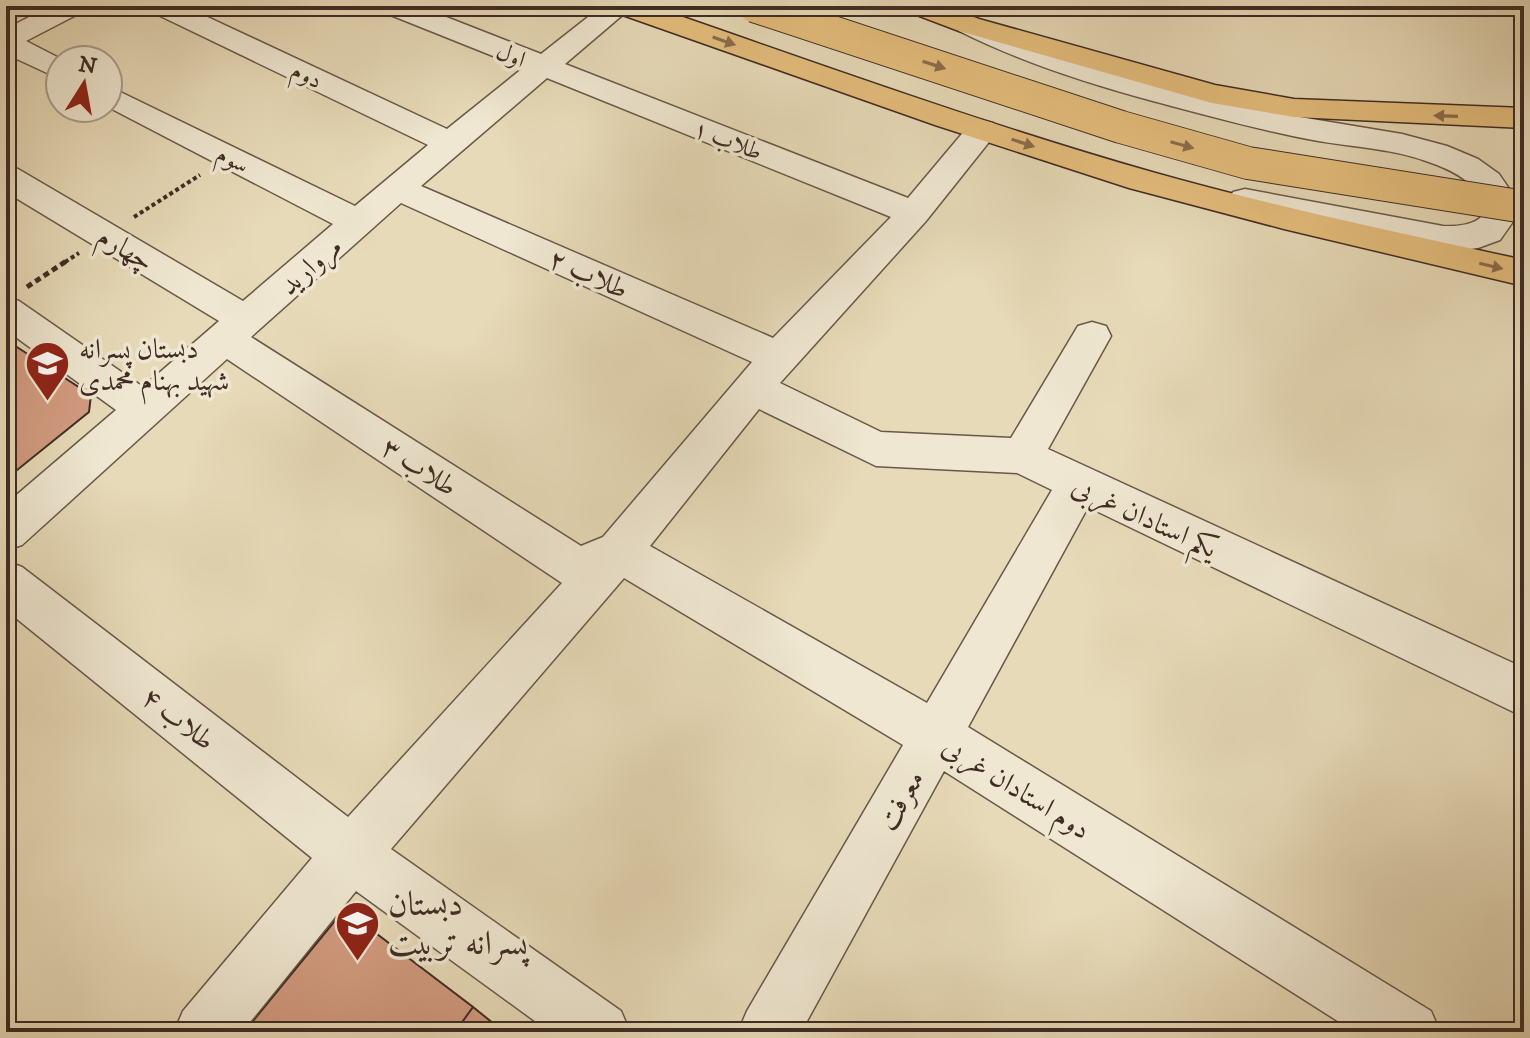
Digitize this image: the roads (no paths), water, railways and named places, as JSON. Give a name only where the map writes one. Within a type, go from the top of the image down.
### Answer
[{"type":"main road","points":[[622,6],[982,130],[1141,180],[1400,247],[1524,273]]},
{"type":"main road","points":[[754,6],[1121,127],[1248,163],[1524,229]]},
{"type":"main road","points":[[823,6],[1076,88],[1194,122],[1384,161],[1524,180]]},
{"type":"main road","points":[[919,6],[969,25],[1212,94],[1294,108],[1524,118]]},
{"type":"main road","points":[[1248,163],[1524,207]]},
{"type":"street","points":[[6,41],[72,6]]},
{"type":"street","name":"دوم","points":[[162,6],[452,144]]},
{"type":"street","name":"اول","points":[[393,6],[541,67]]},
{"type":"street","name":"مروارید","points":[[6,531],[235,329],[541,67],[622,6]]},
{"type":"street","points":[[969,25],[1009,46],[1128,85],[1244,115],[1438,154],[1468,167],[1496,194],[1500,207],[1492,227],[1479,236],[1443,237],[1141,180]]},
{"type":"street","points":[[6,41],[44,61]]},
{"type":"street","name":"طلاب ۱","points":[[541,67],[914,213]]},
{"type":"street","name":"سوم","points":[[124,103],[359,223]]},
{"type":"street","points":[[204,1032],[351,854],[619,551],[767,373],[914,213],[982,130]]},
{"type":"street","name":"چهارم","points":[[6,177],[235,329]]},
{"type":"street","name":"طلاب ۲","points":[[398,189],[767,373]]},
{"type":"street","points":[[6,311],[145,409]]},
{"type":"street","name":"طلاب ۳","points":[[235,329],[577,568],[619,551]]},
{"type":"street","points":[[1022,456],[1092,336]]},
{"type":"street","name":"یکم استادان غربی","points":[[767,373],[876,449],[1022,456],[1524,693]]},
{"type":"street","name":"معرفت","points":[[768,1032],[1078,485]]},
{"type":"street","name":"دوم استادان غربی","points":[[619,551],[937,737],[1410,1032]]},
{"type":"street","name":"طلاب ۴","points":[[6,582],[351,854],[600,1032]]},
{"type":"place","name":"دبستان پسرانه شهید بهنام محمدی","points":[[48,403]]},
{"type":"place","name":"دبستان پسرانه تربیت","points":[[357,962]]}]
